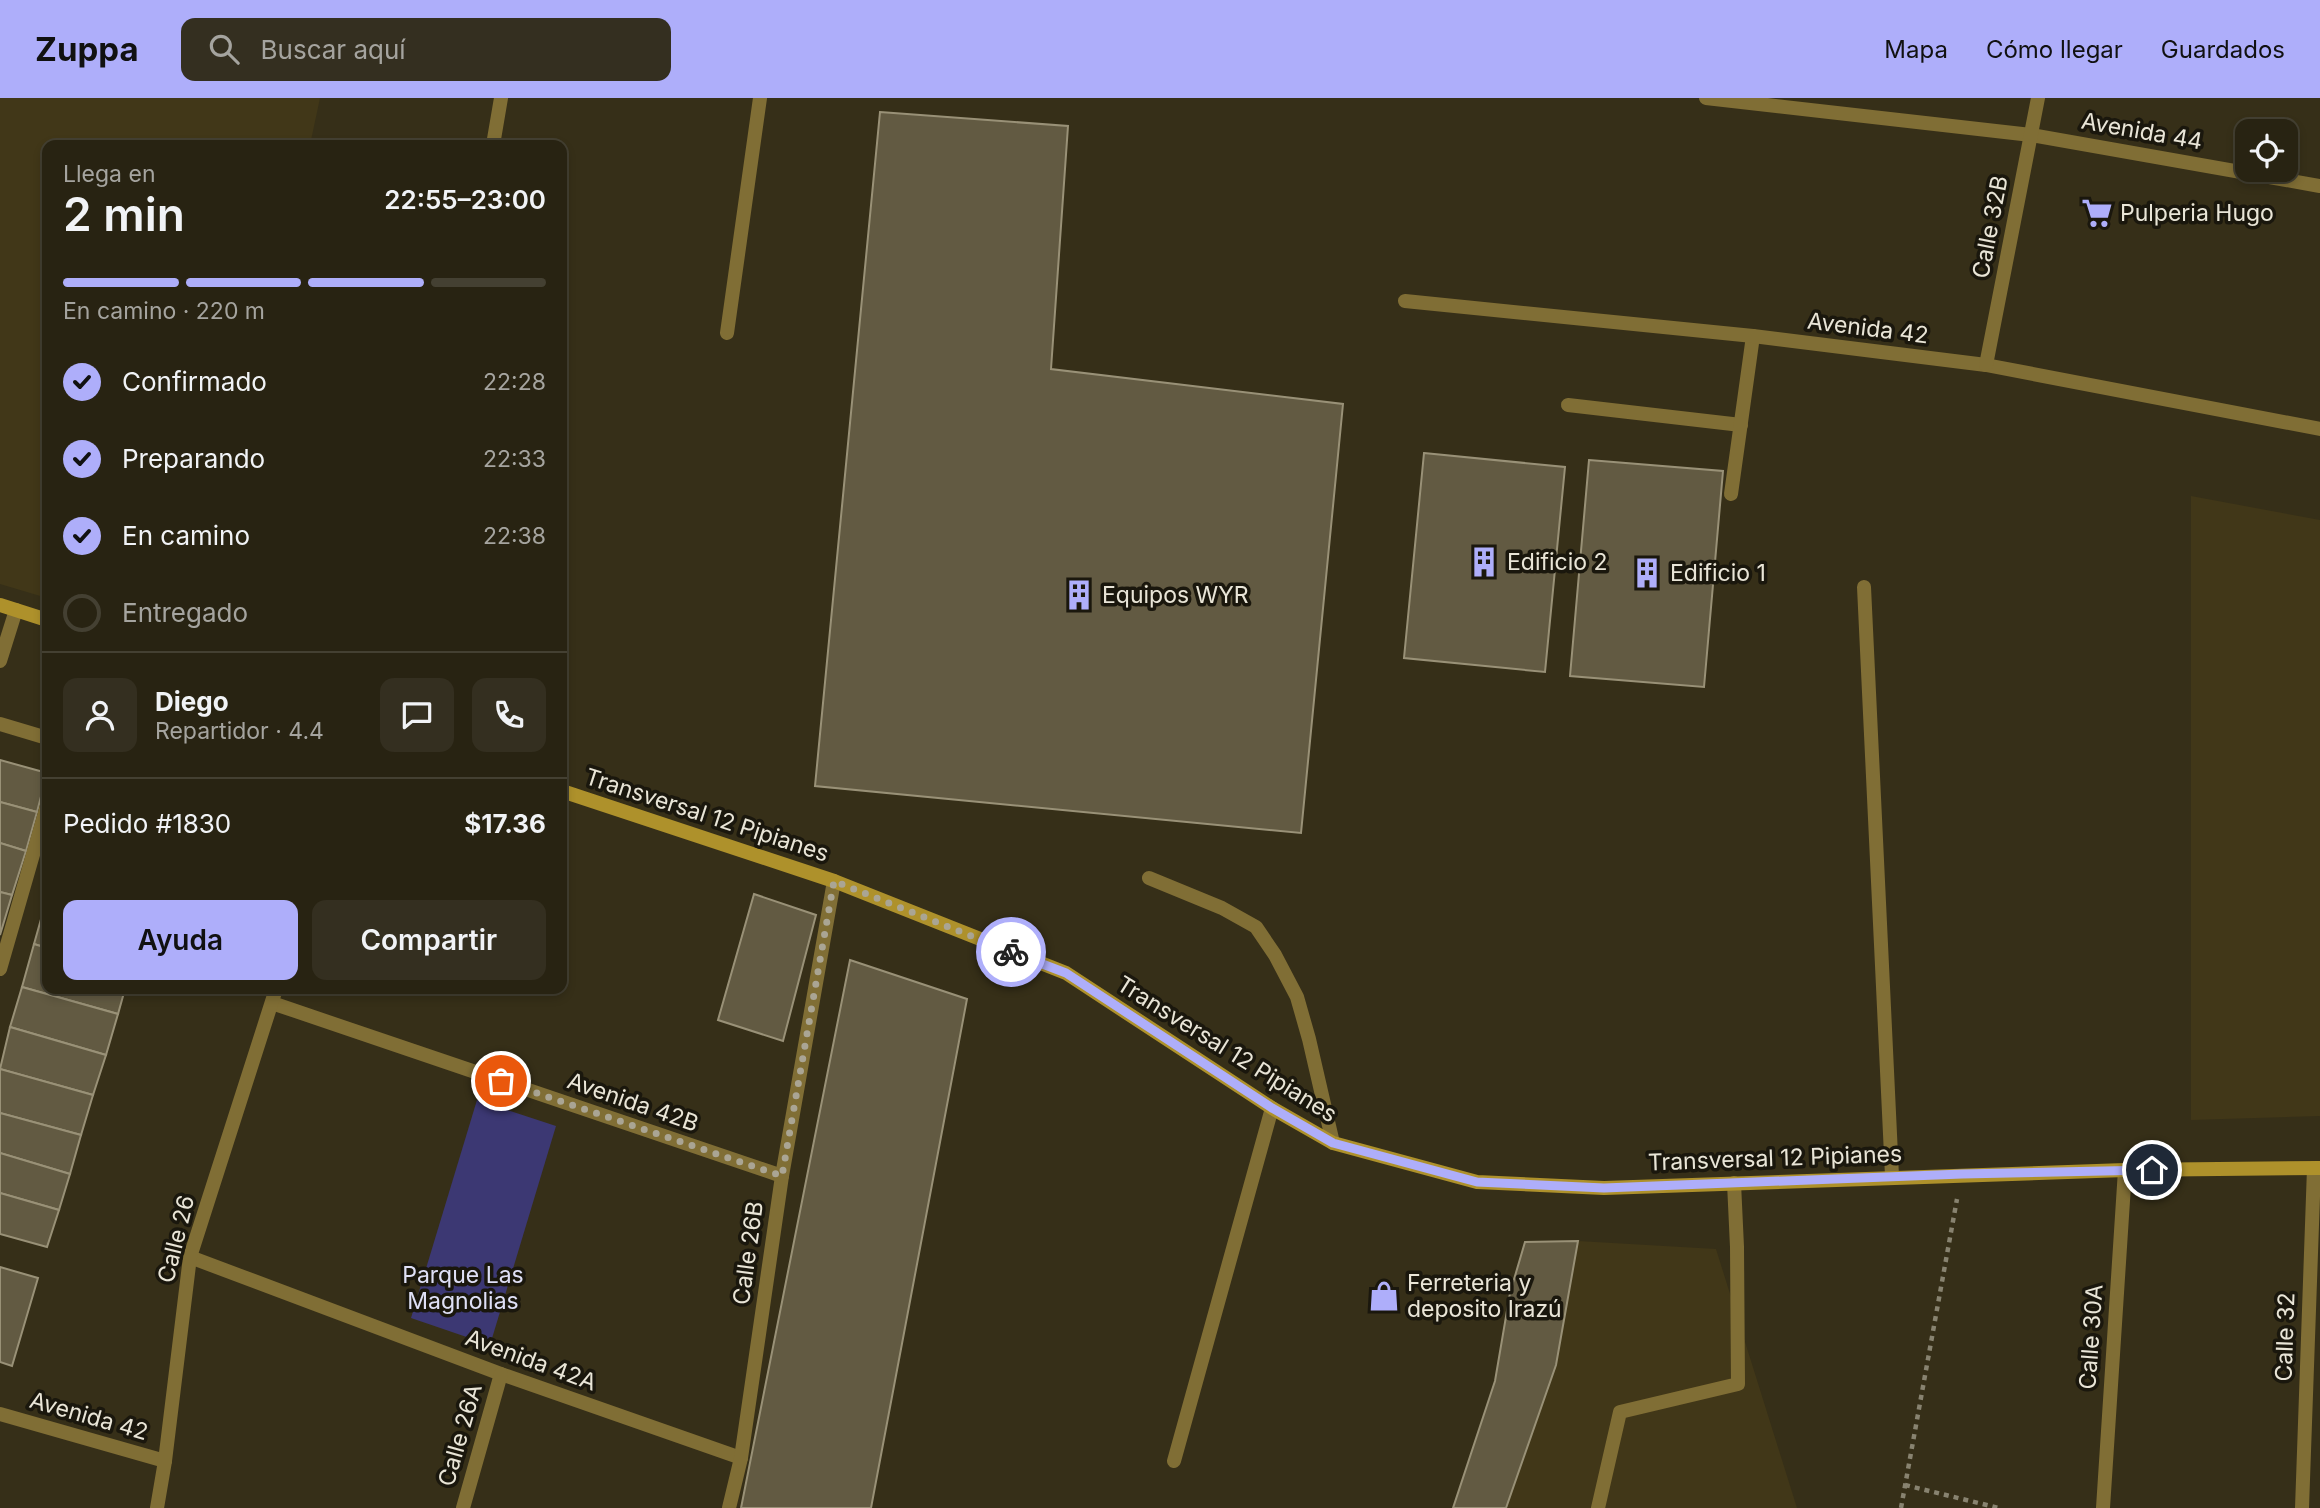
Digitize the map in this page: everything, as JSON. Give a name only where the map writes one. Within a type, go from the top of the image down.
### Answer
[{"type":"street","points":[[494,140],[501,98]]},
{"type":"street","points":[[727,333],[760,98]]},
{"type":"street","name":"Avenida 44","points":[[1706,98],[2031,135],[2320,186]]},
{"type":"street","name":"Calle 32B","points":[[1986,365],[2038,98]]},
{"type":"street","name":"Avenida 42","points":[[1405,301],[1753,336],[1986,365],[2320,429]]},
{"type":"street","points":[[1731,494],[1753,336]]},
{"type":"street","points":[[1568,405],[1741,425]]},
{"type":"street","points":[[1864,587],[1892,1177]]},
{"type":"street","points":[[0,605],[42,618]]},
{"type":"street","points":[[0,661],[16,610]]},
{"type":"street","points":[[0,724],[42,736]]},
{"type":"street","name":"Transversal 12 Pipianes","points":[[567,792],[834,881],[1066,973],[1272,1108],[1333,1143],[1477,1182],[1604,1188],[1962,1174],[2317,1168]]},
{"type":"street","points":[[0,969],[42,823]]},
{"type":"street","points":[[1149,878],[1222,908],[1256,927],[1275,955],[1297,998],[1333,1143]]},
{"type":"street","name":"Calle 26B","points":[[729,1508],[741,1458],[782,1176],[834,881]]},
{"type":"street","name":"Avenida 42B","points":[[274,996],[782,1176]]},
{"type":"street","name":"Calle 26","points":[[157,1508],[190,1257],[274,996]]},
{"type":"street","points":[[1174,1461],[1272,1108]]},
{"type":"street","name":"Calle 32","points":[[2302,1508],[2317,1168]]},
{"type":"street","name":"Calle 30A","points":[[2103,1508],[2125,1170]]},
{"type":"street","points":[[1598,1508],[1620,1412],[1738,1384],[1734,1183]]},
{"type":"street","name":"Avenida 42A","points":[[190,1257],[501,1374],[741,1458]]},
{"type":"street","name":"Calle 26A","points":[[463,1508],[501,1374]]},
{"type":"street","name":"Avenida 42","points":[[0,1415],[165,1461]]},
{"type":"path","points":[[1901,1508],[1962,1174]]},
{"type":"path","points":[[1905,1485],[1999,1508]]},
{"type":"shaded area","points":[[0,98],[320,98],[311,140],[42,140],[42,597],[0,584]]},
{"type":"shaded area","points":[[2191,496],[2320,520],[2320,1116],[2191,1120]]},
{"type":"shaded area","points":[[1578,1241],[1716,1249],[1797,1508],[1506,1508],[1556,1365]]},
{"type":"green space","name":"Parque Las Magnolias","points":[[477,1100],[556,1126],[490,1345],[411,1318]]},
{"type":"building","name":"Equipos WYR","points":[[880,112],[1068,126],[1051,369],[1343,404],[1301,833],[815,786]]},
{"type":"building","name":"Edificio 2","points":[[1424,453],[1565,467],[1545,672],[1404,658]]},
{"type":"building","name":"Edificio 1","points":[[1589,460],[1723,471],[1704,687],[1570,676]]},
{"type":"building","points":[[0,760],[42,772],[42,792],[37,812],[0,802]]},
{"type":"building","points":[[0,802],[37,812],[26,851],[0,843]]},
{"type":"building","points":[[0,843],[26,851],[12,895],[0,892]]},
{"type":"building","points":[[0,892],[12,895],[0,935]]},
{"type":"building","points":[[754,894],[816,915],[783,1041],[718,1020]]},
{"type":"building","points":[[42,916],[42,946],[34,944]]},
{"type":"building","points":[[34,944],[42,946],[42,993],[22,987]]},
{"type":"building","points":[[850,960],[967,999],[871,1508],[741,1508]]},
{"type":"building","points":[[22,987],[118,1014],[106,1055],[10,1027]]},
{"type":"building","points":[[47,994],[124,994],[118,1014]]},
{"type":"building","points":[[10,1027],[106,1055],[93,1095],[0,1069]]},
{"type":"building","points":[[0,1069],[93,1095],[81,1135],[0,1113]]},
{"type":"building","points":[[0,1113],[81,1135],[70,1174],[0,1153]]},
{"type":"building","points":[[0,1153],[70,1174],[59,1210],[0,1193]]},
{"type":"building","points":[[0,1193],[59,1210],[47,1247],[0,1234]]},
{"type":"building","points":[[1578,1241],[1556,1365],[1506,1508],[1453,1508],[1495,1381],[1510,1293],[1525,1242]]},
{"type":"building","points":[[0,1267],[38,1278],[12,1366],[0,1362]]},
{"type":"way so far","points":[[501,1081],[782,1176],[834,881],[1011,952]]},
{"type":"place","name":"Pulperia Hugo","points":[[2097,213]]},
{"type":"place","name":"Edificio 2","points":[[1484,562]]},
{"type":"place","name":"Edificio 1","points":[[1647,573]]},
{"type":"place","name":"Equipos WYR","points":[[1079,595]]},
{"type":"place","name":"Ferreteria y deposito Irazú","points":[[1384,1296]]},
{"type":"route","points":[[1011,952],[1066,973],[1272,1108],[1333,1143],[1477,1182],[1604,1188],[1962,1174],[2152,1170]]}]
